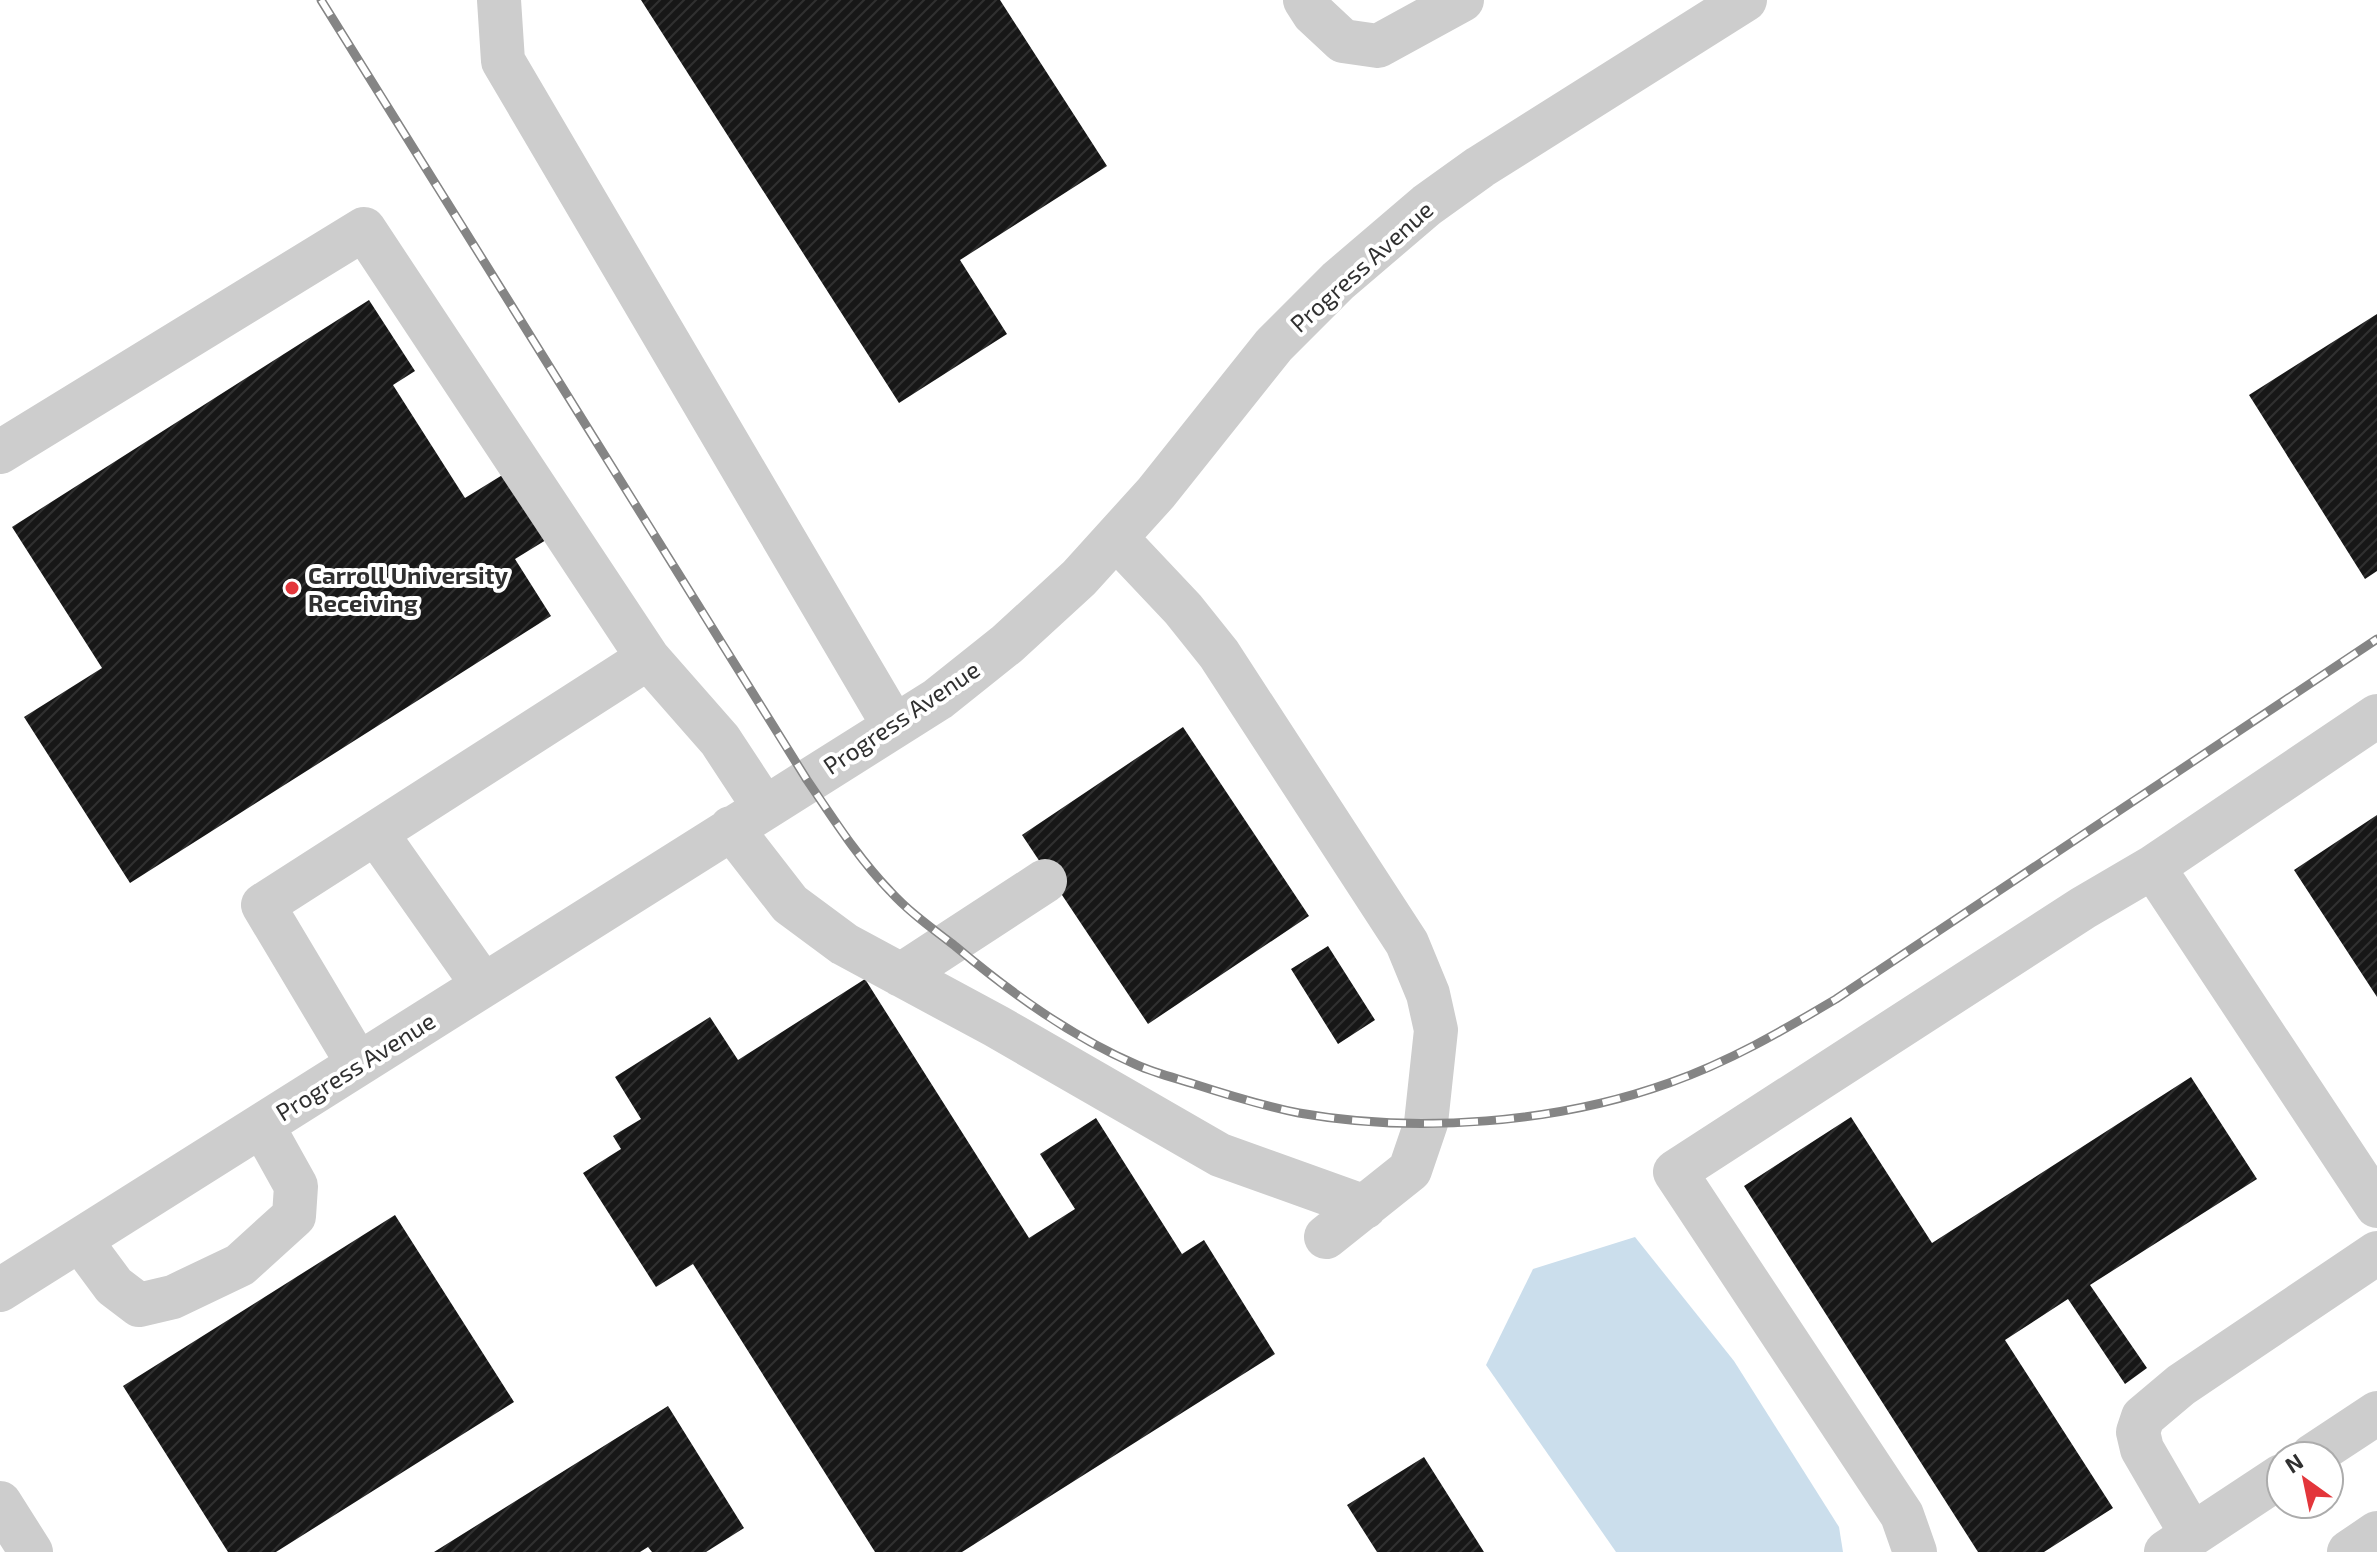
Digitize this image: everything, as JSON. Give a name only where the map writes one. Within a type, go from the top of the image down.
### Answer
[{"type":"street","points":[[499,0],[503,61],[894,726]]},
{"type":"street","points":[[1305,0],[1314,14],[1343,41],[1378,46],[1462,0]]},
{"type":"street","name":"Progress Avenue","points":[[0,1290],[938,699],[1007,644],[1079,578],[1156,493],[1274,345],[1338,281],[1416,214],[1480,167],[1745,0]]},
{"type":"street","points":[[0,452],[364,229],[648,658],[720,740],[748,818],[790,904],[844,944],[996,1026],[1220,1155],[1365,1207]]},
{"type":"street","points":[[1116,538],[1183,609],[1219,654],[1407,943],[1428,994],[1436,1030],[1426,1123],[1410,1170],[1326,1237]]},
{"type":"street","points":[[358,1064],[263,905],[648,658]]},
{"type":"street","points":[[1915,1552],[1902,1515],[1675,1172],[2070,917],[2153,867],[2377,716]]},
{"type":"street","points":[[376,833],[483,985]]},
{"type":"street","points":[[2153,867],[2377,1206]]},
{"type":"street","points":[[901,975],[1045,881]]},
{"type":"street","points":[[80,1240],[114,1286],[139,1305],[173,1297],[240,1265],[294,1216],[296,1186],[262,1125]]},
{"type":"street","points":[[2265,1487],[2179,1543],[2142,1449],[2138,1432],[2143,1417],[2181,1385],[2377,1253]]},
{"type":"street","points":[[2336,1440],[2377,1413]]},
{"type":"street","points":[[0,1503],[31,1552]]},
{"type":"street","points":[[2349,1552],[2377,1533]]},
{"type":"water","points":[[1635,1237],[1734,1361],[1839,1527],[1843,1552],[1616,1552],[1486,1365],[1533,1269]]},
{"type":"building","points":[[641,0],[1000,0],[1107,166],[960,260],[1007,334],[899,403]]},
{"type":"building","name":"Carroll University Receiving","points":[[369,300],[415,371],[393,385],[465,498],[504,474],[546,540],[515,559],[551,616],[130,883],[24,717],[102,668],[12,527]]},
{"type":"building","points":[[2377,314],[2377,571],[2365,579],[2249,395]]},
{"type":"building","points":[[1183,727],[1309,916],[1148,1024],[1022,835]]},
{"type":"building","points":[[2377,815],[2377,997],[2294,870]]},
{"type":"building","points":[[1328,946],[1375,1020],[1338,1044],[1291,969]]},
{"type":"building","points":[[865,979],[1029,1238],[1075,1209],[1040,1154],[1096,1118],[1182,1254],[1204,1240],[1275,1354],[962,1552],[875,1552],[693,1264],[656,1287],[583,1173],[621,1149],[613,1136],[641,1119],[615,1077],[710,1017],[738,1060]]},
{"type":"building","points":[[2191,1077],[2257,1179],[2090,1285],[2147,1368],[2125,1384],[2068,1299],[2005,1340],[2113,1508],[2044,1552],[1978,1552],[1744,1186],[1851,1117],[1932,1243]]},
{"type":"building","points":[[395,1215],[514,1402],[276,1552],[228,1552],[123,1386]]},
{"type":"building","points":[[668,1406],[744,1528],[706,1552],[652,1552],[648,1547],[640,1552],[434,1552]]},
{"type":"building","points":[[1424,1457],[1484,1552],[1377,1552],[1347,1505]]},
{"type":"railway","points":[[321,0],[807,780],[867,865],[913,913],[1019,996],[1088,1041],[1165,1075],[1299,1113],[1391,1123],[1486,1121],[1534,1116],[1581,1108],[1669,1083],[1734,1056],[1836,999],[2377,639]]},
{"type":"place","name":"Carroll University Receiving","points":[[292,588]]}]
